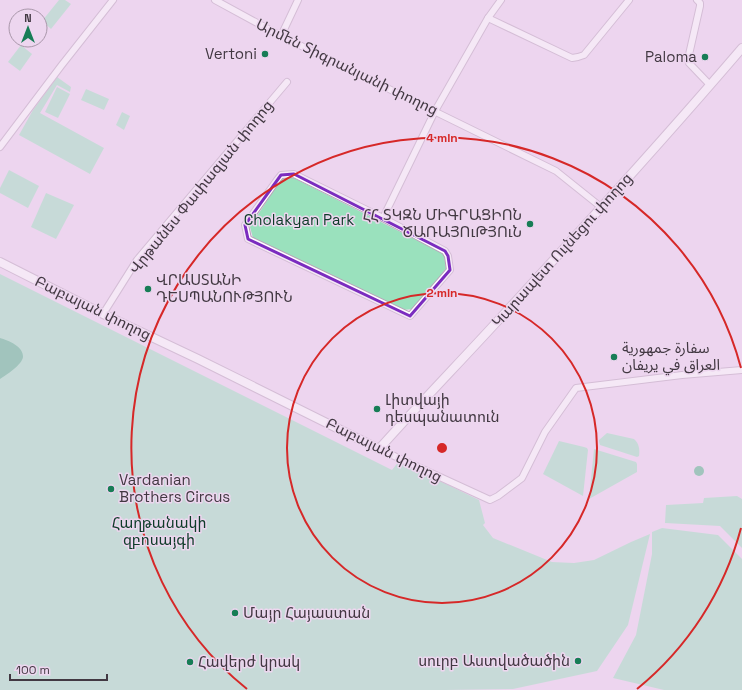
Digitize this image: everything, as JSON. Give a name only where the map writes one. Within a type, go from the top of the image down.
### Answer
[{"type":"street","points":[[0,147],[113,0]]},
{"type":"street","name":"Արմեն Տիգրանյանի փողոց","points":[[215,0],[281,36],[556,171],[602,207]]},
{"type":"street","points":[[281,36],[298,0]]},
{"type":"street","points":[[383,218],[435,111],[488,18],[502,0]]},
{"type":"street","points":[[488,18],[572,58],[584,55],[629,0]]},
{"type":"street","points":[[697,0],[700,3],[700,6],[688,59],[689,63],[710,85]]},
{"type":"street","name":"Կարապետ Ուլնեցու փողոց","points":[[379,448],[504,315],[602,207],[742,48]]},
{"type":"street","name":"Վրթանես Փափազյան փողոց","points":[[103,314],[137,260],[287,82]]},
{"type":"street","points":[[294,174],[383,218],[445,251],[448,256],[450,270],[410,316],[248,239],[245,225],[281,175],[294,174]]},
{"type":"street","name":"Բաբայան փողոց","points":[[0,262],[103,314],[379,448],[490,500],[498,496],[522,478],[545,432],[576,388],[682,374],[742,370]]},
{"type":"highlighted area","points":[[294,174],[445,251],[448,256],[450,270],[410,316],[248,239],[245,225],[281,175]]},
{"type":"green space","points":[[59,0],[65,0],[71,4],[51,29],[48,26],[48,14]]},
{"type":"green space","points":[[19,48],[25,48],[32,54],[20,71],[8,62]]},
{"type":"green space","points":[[57,77],[71,87],[70,92],[57,85],[40,113],[104,148],[90,174],[19,135],[33,110]]},
{"type":"green space","points":[[57,87],[70,94],[58,118],[45,112]]},
{"type":"green space","points":[[86,89],[109,99],[104,110],[81,100]]},
{"type":"green space","points":[[122,112],[130,116],[124,130],[116,125]]},
{"type":"green space","points":[[9,170],[39,186],[28,208],[0,193],[0,188]]},
{"type":"green space","name":"Cholakyan Park","points":[[292,177],[444,254],[446,269],[413,309],[402,310],[253,238],[250,227],[281,179]]},
{"type":"green space","points":[[46,193],[74,205],[56,239],[31,227]]},
{"type":"green space","name":"Հաղթանակի զբոսայգի","points":[[0,274],[392,470],[399,461],[479,500],[485,523],[483,525],[493,538],[552,562],[574,563],[594,560],[650,534],[628,625],[597,671],[513,689],[0,690]]},
{"type":"green space","points":[[607,433],[634,439],[639,447],[639,456],[637,457],[600,445],[599,440]]},
{"type":"green space","points":[[559,441],[584,447],[588,450],[583,496],[543,474]]},
{"type":"green space","points":[[594,449],[636,462],[637,472],[589,499]]},
{"type":"green space","points":[[737,496],[742,499],[742,548],[720,526],[665,523],[666,505],[703,503],[704,498]]},
{"type":"green space","points":[[662,528],[718,535],[742,559],[742,690],[664,690],[613,678],[636,635],[652,554],[652,532]]},
{"type":"shaded area","points":[[0,338],[11,342],[18,347],[23,353],[23,357],[17,366],[0,379]]},
{"type":"shaded area","points":[[697,466],[701,466],[703,467],[703,475],[697,476],[694,473],[694,469]]},
{"type":"place","name":"Vertoni","points":[[265,54]]},
{"type":"place","name":"Paloma","points":[[705,57]]},
{"type":"place","name":"ՀՀ ՏԿԶՆ ՄԻԳՐԱՑԻՈՆ ԾԱՌԱՅՈւԹՅՈւՆ","points":[[530,224]]},
{"type":"place","name":"ՎՐԱՍՏԱՆԻ ԴԵՍՊԱՆՈՒԹՅՈՒՆ","points":[[148,289]]},
{"type":"place","name":"سفارة جمهورية العراق في يريفان","points":[[614,357]]},
{"type":"place","name":"Լիտվայի դեսպանատուն","points":[[377,409]]},
{"type":"place","name":"Vardanian Brothers Circus","points":[[111,489]]},
{"type":"place","name":"Մայր Հայաստան","points":[[235,613]]},
{"type":"place","name":"սուրբ Աստվածածին","points":[[578,661]]},
{"type":"place","name":"Հավերժ կրակ","points":[[190,662]]}]
